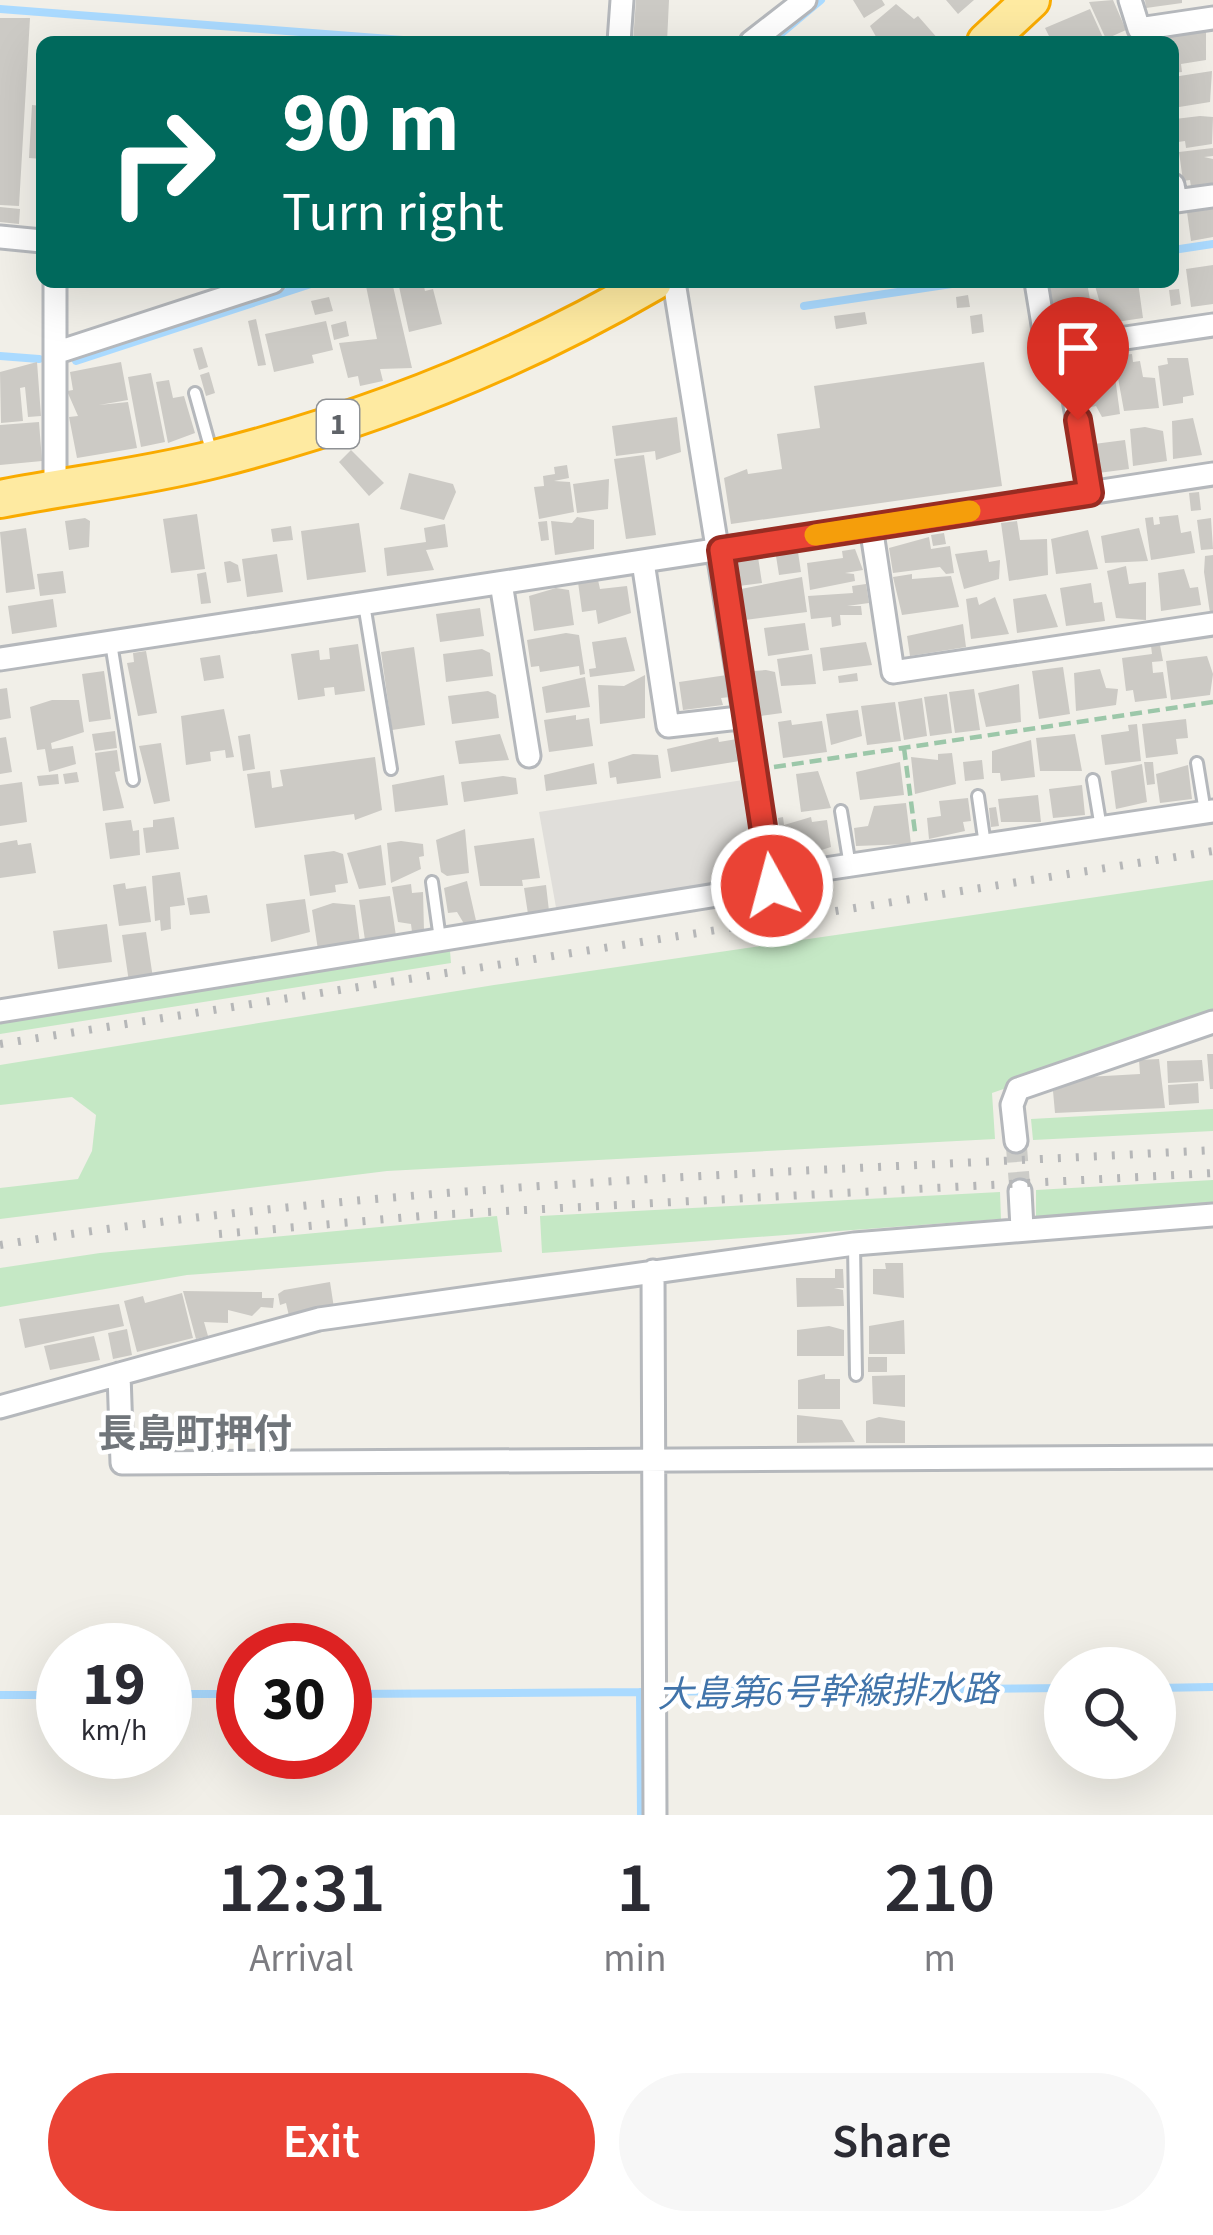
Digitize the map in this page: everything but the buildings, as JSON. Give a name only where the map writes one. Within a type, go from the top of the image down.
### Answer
[{"type":"highway","points":[[992,36],[1031,0]]},
{"type":"highway","name":"1","points":[[0,499],[214,460],[333,426],[532,347],[642,288]]},
{"type":"street","points":[[619,36],[622,0]]},
{"type":"street","points":[[759,36],[805,0]]},
{"type":"street","points":[[1130,0],[1139,29],[1149,35],[1213,18]]},
{"type":"street","points":[[1179,200],[1213,196]]},
{"type":"street","points":[[0,238],[36,241]]},
{"type":"street","points":[[55,288],[56,488]]},
{"type":"street","points":[[55,353],[255,288]]},
{"type":"street","points":[[0,1011],[772,886],[757,770],[675,288]]},
{"type":"street","points":[[1037,288],[1047,349],[1213,325]]},
{"type":"street","points":[[1065,347],[1090,493]]},
{"type":"street","points":[[0,659],[1213,474]]},
{"type":"street","points":[[871,526],[893,672],[1213,624]]},
{"type":"street","points":[[643,562],[668,726],[748,717]]},
{"type":"street","points":[[501,583],[529,756]]},
{"type":"street","points":[[771,877],[1209,812]]},
{"type":"street","points":[[1016,1141],[1012,1105],[1018,1089],[1213,1022]]},
{"type":"street","points":[[1020,1191],[1022,1228]]},
{"type":"street","points":[[0,1407],[319,1319],[854,1244],[1213,1215]]},
{"type":"street","points":[[653,1271],[655,1815]]},
{"type":"street","points":[[119,1374],[122,1463],[1213,1457]]},
{"type":"lane","points":[[195,394],[214,460]]},
{"type":"lane","points":[[364,604],[392,769]]},
{"type":"lane","points":[[111,643],[134,780]]},
{"type":"lane","points":[[1197,763],[1209,812]]},
{"type":"lane","points":[[1093,780],[1101,828]]},
{"type":"lane","points":[[979,796],[986,845]]},
{"type":"lane","points":[[842,811],[850,866]]},
{"type":"lane","points":[[432,883],[440,942]]},
{"type":"lane","points":[[854,1244],[856,1376]]},
{"type":"path","points":[[757,770],[1213,702]]},
{"type":"path","points":[[904,748],[919,855]]},
{"type":"shaded area","points":[[743,780],[758,869],[751,877],[557,913],[539,812]]},
{"type":"green space","points":[[1213,880],[1213,1017],[992,1093],[995,1139],[387,1171],[0,1219],[0,1188],[78,1179],[92,1151],[96,1115],[72,1097],[0,1105],[0,1065],[494,985]]},
{"type":"green space","points":[[450,951],[451,963],[0,1034],[0,1022]]},
{"type":"green space","points":[[1213,1109],[1213,1131],[1033,1140],[1031,1119]]},
{"type":"green space","points":[[1213,1180],[1213,1206],[1036,1219],[1036,1190]]},
{"type":"green space","points":[[1000,1192],[1001,1219],[542,1253],[540,1216]]},
{"type":"green space","points":[[497,1216],[502,1252],[187,1275],[0,1307],[0,1268],[100,1253]]},
{"type":"waterway","points":[[778,36],[821,0]]},
{"type":"waterway","points":[[0,9],[351,36]]},
{"type":"waterway","points":[[1179,249],[1213,244]]},
{"type":"waterway","points":[[76,361],[299,288]]},
{"type":"waterway","points":[[804,306],[925,288]]},
{"type":"waterway","points":[[0,356],[39,359]]},
{"type":"waterway","name":"大島第6号幹線排水路","points":[[1176,1688],[1213,1687]]},
{"type":"waterway","name":"大島第6号幹線排水路","points":[[641,1815],[640,1692],[1044,1688]]},
{"type":"waterway","points":[[372,1694],[640,1692]]},
{"type":"waterway","points":[[192,1694],[216,1694]]},
{"type":"waterway","points":[[0,1695],[36,1695]]},
{"type":"tunnel","points":[[1016,1141],[1020,1191]]},
{"type":"railway","points":[[0,1044],[1213,851]]},
{"type":"railway","points":[[0,1245],[150,1223],[453,1192],[1213,1150]]},
{"type":"railway","points":[[219,1234],[432,1215],[1213,1173]]},
{"type":"slow traffic","points":[[815,535],[970,511]]},
{"type":"district","name":"長島町押付","points":[[195,1433]]},
{"type":"route","points":[[772,886],[721,550],[1090,493],[1078,420]]}]
